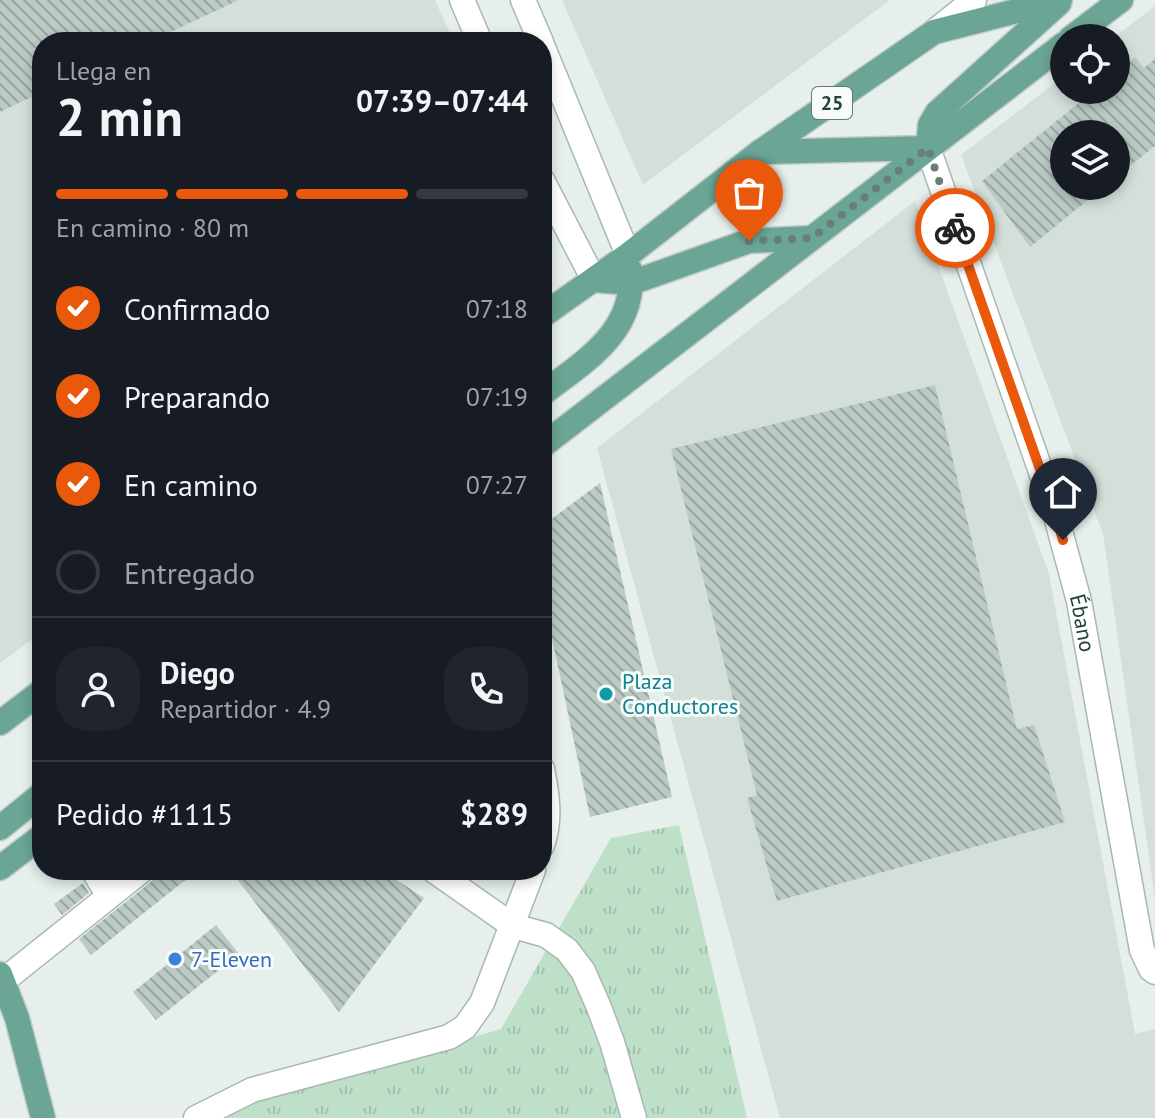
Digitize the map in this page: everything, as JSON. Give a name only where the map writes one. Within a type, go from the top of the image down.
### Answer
[{"type":"main road","name":"25","points":[[552,309],[628,255],[760,152],[934,32],[1061,0]]},
{"type":"main road","points":[[928,148],[930,125],[937,113],[1061,0]]},
{"type":"main road","points":[[1089,24],[1121,0]]},
{"type":"main road","points":[[552,438],[1050,55]]},
{"type":"main road","points":[[760,152],[928,148]]},
{"type":"main road","points":[[594,280],[631,283],[749,241],[812,238]]},
{"type":"main road","points":[[552,386],[607,341],[619,326],[626,312],[631,283],[628,255]]},
{"type":"main road","points":[[0,723],[32,699]]},
{"type":"main road","points":[[0,828],[32,802]]},
{"type":"main road","points":[[0,868],[32,844]]},
{"type":"main road","points":[[5,993],[43,1118]]},
{"type":"street","points":[[462,0],[476,32]]},
{"type":"street","points":[[523,0],[537,32]]},
{"type":"street","points":[[934,32],[974,0]]},
{"type":"street","points":[[552,68],[628,255]]},
{"type":"street","name":"Ébano","points":[[928,148],[1054,509],[1079,601],[1142,950],[1155,972]]},
{"type":"street","points":[[552,199],[594,280]]},
{"type":"street","points":[[99,880],[109,896]]},
{"type":"street","points":[[5,993],[129,880]]},
{"type":"street","points":[[447,880],[513,926],[546,935],[567,950],[583,971],[612,1042],[634,1118]]},
{"type":"street","points":[[196,1118],[252,1090],[449,1037],[465,1027],[482,1003],[529,880]]},
{"type":"shaded area","points":[[0,0],[435,0],[449,32],[32,32],[32,639],[0,663]]},
{"type":"shaded area","points":[[562,0],[890,0],[643,185]]},
{"type":"shaded area","points":[[1155,6],[1155,899],[1103,534],[961,155],[1050,87],[1050,104],[1130,104],[1130,25]]},
{"type":"shaded area","points":[[915,201],[1049,574],[1135,1034],[1155,1029],[1155,1118],[780,1118],[597,448]]},
{"type":"green space","points":[[679,825],[747,1118],[196,1118],[501,1029],[611,838]]},
{"type":"building","points":[[0,0],[239,0],[170,32],[32,32],[32,97],[0,112]]},
{"type":"building","points":[[1135,57],[1144,68],[1155,59],[1155,146],[1130,166],[1130,120],[1058,120],[1078,104],[1130,104],[1130,61]]},
{"type":"building","points":[[1050,126],[1050,200],[1088,200],[1030,247],[982,181]]},
{"type":"building","points":[[935,385],[1017,729],[1034,725],[1065,822],[777,901],[747,798],[757,795],[671,449]]},
{"type":"building","name":"Plaza Conductores","points":[[600,483],[672,797],[590,817],[552,638],[552,519]]},
{"type":"building","points":[[185,880],[91,955],[79,939],[151,882]]},
{"type":"building","points":[[238,880],[397,880],[424,898],[339,1012]]},
{"type":"building","points":[[83,883],[89,893],[62,915],[54,904]]},
{"type":"building","points":[[216,925],[239,954],[156,1020],[133,992]]},
{"type":"way so far","points":[[749,241],[812,238],[928,148],[955,228]]},
{"type":"place","name":"Plaza Conductores","points":[[606,694]]},
{"type":"place","name":"7-Eleven","points":[[175,959]]},
{"type":"route","points":[[955,228],[1063,540]]}]
